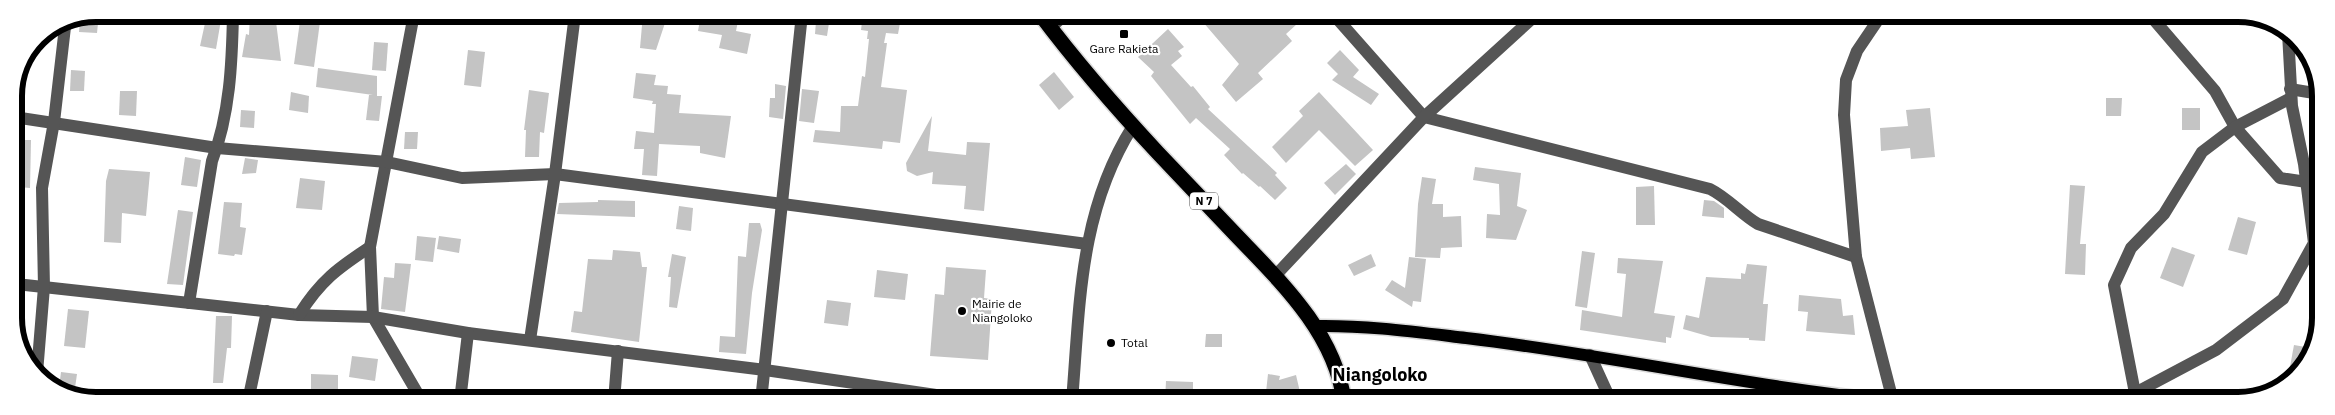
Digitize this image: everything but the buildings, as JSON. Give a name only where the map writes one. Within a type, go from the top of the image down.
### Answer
[{"type":"highway","name":"N 7","points":[[1046,22],[1133,126],[1275,276],[1316,326],[1331,357],[1342,392]]},
{"type":"main road","points":[[1316,326],[1358,325],[1590,355],[1790,392]]},
{"type":"street","points":[[189,303],[212,161],[217,148],[232,74],[233,22]]},
{"type":"street","points":[[413,22],[370,247],[373,317],[417,392]]},
{"type":"street","points":[[530,340],[555,174],[574,22]]},
{"type":"street","points":[[761,392],[801,22]]},
{"type":"street","points":[[1050,28],[1057,22]]},
{"type":"street","points":[[1340,22],[1424,117],[1710,189],[1722,195],[1745,216],[1758,224],[1856,257]]},
{"type":"street","points":[[1275,276],[1424,117],[1528,22]]},
{"type":"street","points":[[1877,22],[1857,51],[1846,80],[1844,115],[1856,257],[1891,392]]},
{"type":"street","points":[[2156,22],[2214,90],[2235,127],[2280,178],[2312,183]]},
{"type":"street","points":[[38,364],[44,287],[42,188],[54,122],[65,30]]},
{"type":"street","points":[[2292,45],[2291,94],[2312,229]]},
{"type":"street","points":[[2135,392],[2114,285],[2131,248],[2164,214],[2202,152],[2235,127],[2291,94],[2312,94]]},
{"type":"street","points":[[22,118],[217,148],[387,162],[462,178],[555,174],[1087,244]]},
{"type":"street","points":[[1073,392],[1087,244],[1098,197],[1118,151],[1133,126]]},
{"type":"street","points":[[299,315],[310,297],[331,273],[370,247]]},
{"type":"street","points":[[2137,392],[2216,350],[2283,299],[2312,247]]},
{"type":"street","points":[[22,285],[299,315],[373,317],[468,333],[765,370],[916,392]]},
{"type":"street","points":[[250,392],[267,311]]},
{"type":"street","points":[[461,392],[468,333]]},
{"type":"street","points":[[615,392],[618,351]]},
{"type":"street","points":[[1590,355],[1607,392]]},
{"type":"place","name":"Gare Rakieta","points":[[1124,34]]},
{"type":"place","name":"Mairie de Niangoloko","points":[[962,311]]},
{"type":"place","name":"Total","points":[[1111,343]]},
{"type":"district","name":"Niangoloko","points":[[1380,375]]}]
